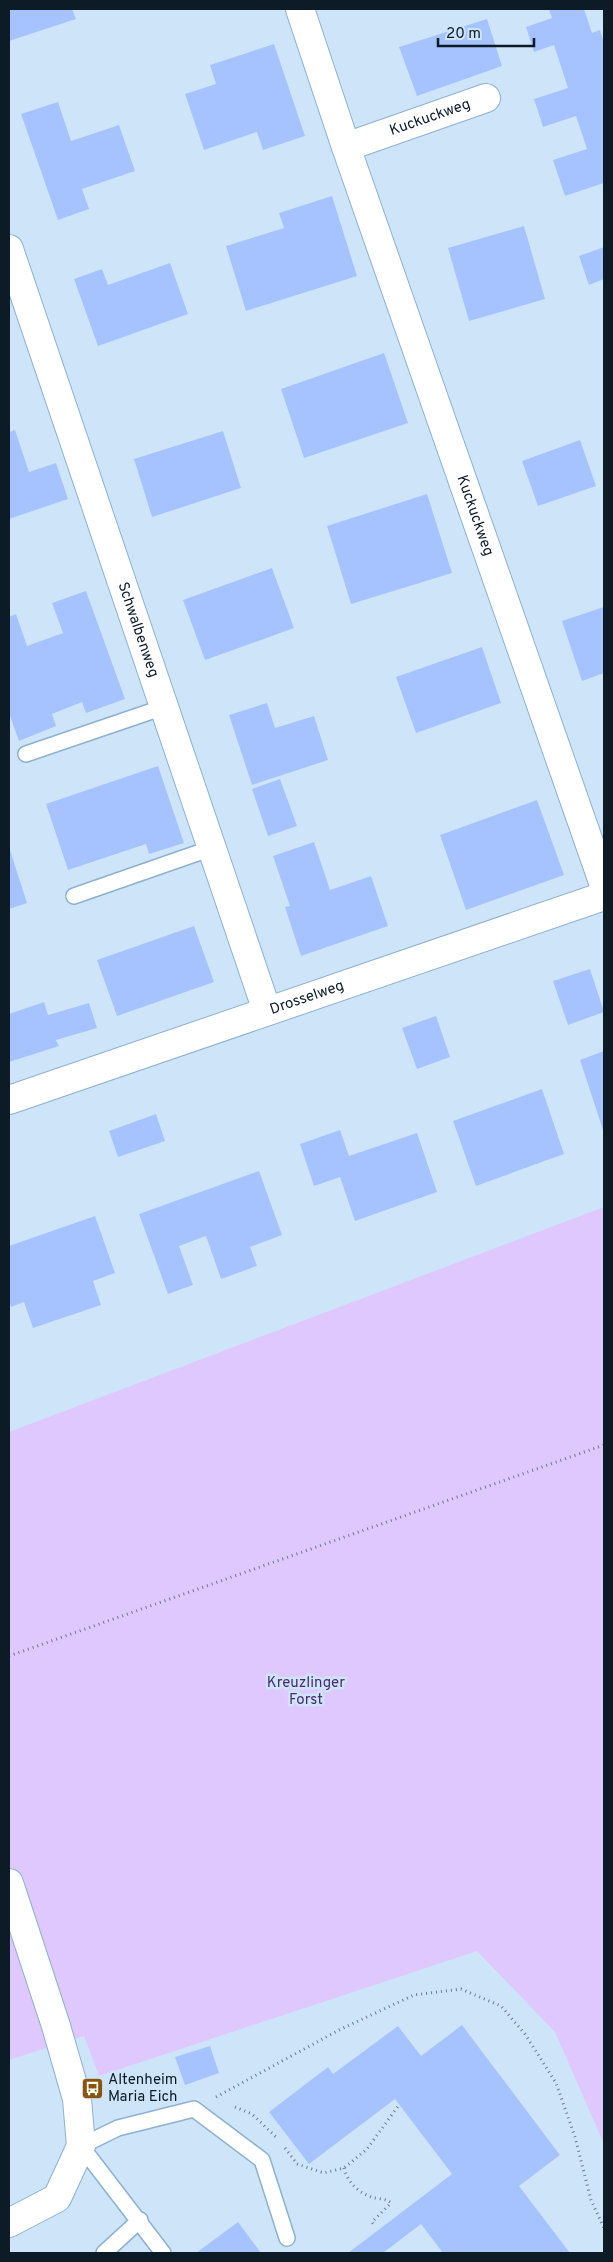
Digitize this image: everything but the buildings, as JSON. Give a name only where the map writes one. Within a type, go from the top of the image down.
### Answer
[{"type":"street","name":"Kuckuckweg","points":[[300,9],[346,147],[604,884]]},
{"type":"street","name":"Kuckuckweg","points":[[346,147],[486,98]]},
{"type":"street","name":"Schwalbenweg","points":[[9,249],[267,1011]]},
{"type":"street","name":"Drosselweg","points":[[9,1100],[604,896]]},
{"type":"street","points":[[9,1883],[56,2026],[77,2099],[81,2146],[57,2198],[12,2222]]},
{"type":"lane","points":[[26,754],[164,708]]},
{"type":"lane","points":[[74,896],[212,848]]},
{"type":"lane","points":[[163,2253],[140,2220],[81,2146],[118,2128],[194,2109],[262,2160],[287,2238]]},
{"type":"lane","points":[[104,2253],[140,2220]]},
{"type":"path","points":[[9,1656],[604,1446]]},
{"type":"path","points":[[194,2109],[342,2029],[414,1995],[461,1989],[501,2006],[525,2034],[556,2083],[575,2137],[591,2200],[604,2228]]},
{"type":"path","points":[[194,2109],[225,2103],[252,2114],[274,2136],[297,2164],[324,2173],[344,2168],[367,2149],[399,2105]]},
{"type":"path","points":[[344,2168],[348,2181],[369,2196],[385,2199],[391,2203],[372,2222],[375,2226]]},
{"type":"green space","name":"Kreuzlinger Forst","points":[[604,1207],[604,2144],[555,2032],[477,1951],[99,2076],[84,2036],[9,2060],[9,1432]]},
{"type":"place","name":"Altenheim Maria Eich","points":[[92,2089]]}]
